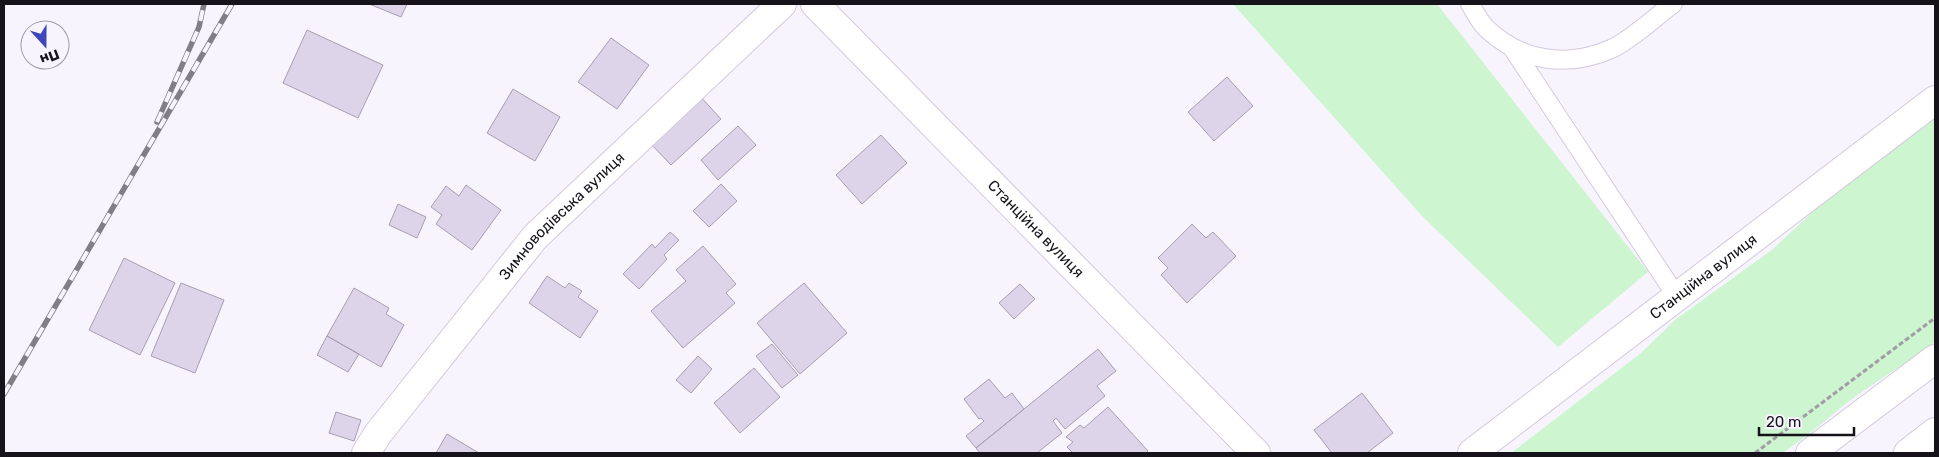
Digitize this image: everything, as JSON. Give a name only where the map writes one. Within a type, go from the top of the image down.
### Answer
[{"type":"street","name":"Зимноводівська вулиця","points":[[366,453],[377,435],[535,237],[782,4]]},
{"type":"street","name":"Станційна вулиця","points":[[815,4],[1256,453]]},
{"type":"street","name":"Станційна вулиця","points":[[1472,453],[1935,100]]},
{"type":"street","points":[[1810,453],[1935,359]]},
{"type":"street","points":[[1908,453],[1935,432]]},
{"type":"lane","points":[[1470,4],[1486,28],[1513,49],[1677,297]]},
{"type":"lane","points":[[1513,49],[1545,60],[1580,60],[1613,48],[1673,4]]},
{"type":"path","points":[[1755,453],[1935,318]]},
{"type":"green space","points":[[1233,4],[1437,4],[1648,272],[1558,347],[1422,216]]},
{"type":"green space","points":[[1935,113],[1935,342],[1859,394],[1782,453],[1511,453],[1641,353],[1675,320],[1773,249],[1834,192]]},
{"type":"building","points":[[369,4],[407,4],[401,17]]},
{"type":"building","points":[[307,30],[383,65],[358,118],[283,83]]},
{"type":"building","points":[[611,38],[649,65],[617,109],[578,82]]},
{"type":"building","points":[[1227,77],[1253,106],[1214,141],[1188,112]]},
{"type":"building","points":[[513,89],[560,117],[535,161],[487,133]]},
{"type":"building","points":[[699,95],[721,119],[671,165],[649,142]]},
{"type":"building","points":[[738,126],[756,145],[718,180],[701,160]]},
{"type":"building","points":[[881,135],[907,163],[862,204],[836,175]]},
{"type":"building","points":[[721,184],[737,201],[709,227],[693,211]]},
{"type":"building","points":[[466,185],[501,210],[472,250],[436,224],[442,215],[431,207],[446,186],[459,196]]},
{"type":"building","points":[[398,204],[426,217],[417,238],[389,225]]},
{"type":"building","points":[[1192,224],[1206,238],[1213,232],[1236,256],[1187,303],[1161,275],[1168,268],[1158,258]]},
{"type":"building","points":[[670,232],[679,240],[664,255],[667,259],[639,289],[623,274],[652,244],[655,248]]},
{"type":"building","points":[[703,246],[736,284],[726,293],[735,303],[683,348],[651,311],[686,281],[676,270]]},
{"type":"building","points":[[124,258],[175,283],[140,355],[89,330]]},
{"type":"building","points":[[547,276],[565,288],[569,283],[582,291],[578,297],[598,311],[580,338],[529,303]]},
{"type":"building","points":[[181,283],[224,300],[195,373],[151,356]]},
{"type":"building","points":[[804,283],[847,333],[800,374],[757,323]]},
{"type":"building","points":[[1020,284],[1035,299],[1014,319],[999,303]]},
{"type":"building","points":[[354,288],[389,308],[386,314],[404,325],[381,367],[327,336]]},
{"type":"building","points":[[327,336],[359,354],[348,372],[317,355]]},
{"type":"building","points":[[772,344],[798,375],[782,388],[756,356]]},
{"type":"building","points":[[1098,349],[1116,371],[1097,386],[1105,396],[1065,429],[1056,418],[1053,421],[1062,433],[1037,453],[980,453],[976,448]]},
{"type":"building","points":[[698,356],[712,369],[691,393],[676,380]]},
{"type":"building","points":[[754,368],[780,397],[740,433],[714,403]]},
{"type":"building","points":[[989,379],[1005,398],[1012,393],[1024,409],[976,448],[966,436],[984,421],[981,418],[979,419],[964,399]]},
{"type":"building","points":[[1362,393],[1393,433],[1367,453],[1332,453],[1314,430]]},
{"type":"building","points":[[1108,407],[1148,451],[1146,453],[1073,453],[1067,447],[1073,442],[1066,437],[1080,425],[1084,428]]},
{"type":"building","points":[[336,412],[361,420],[354,441],[329,433]]},
{"type":"building","points":[[447,434],[479,453],[436,453]]},
{"type":"railway","points":[[157,122],[199,27],[204,4]]},
{"type":"railway","points":[[4,394],[232,4]]}]
